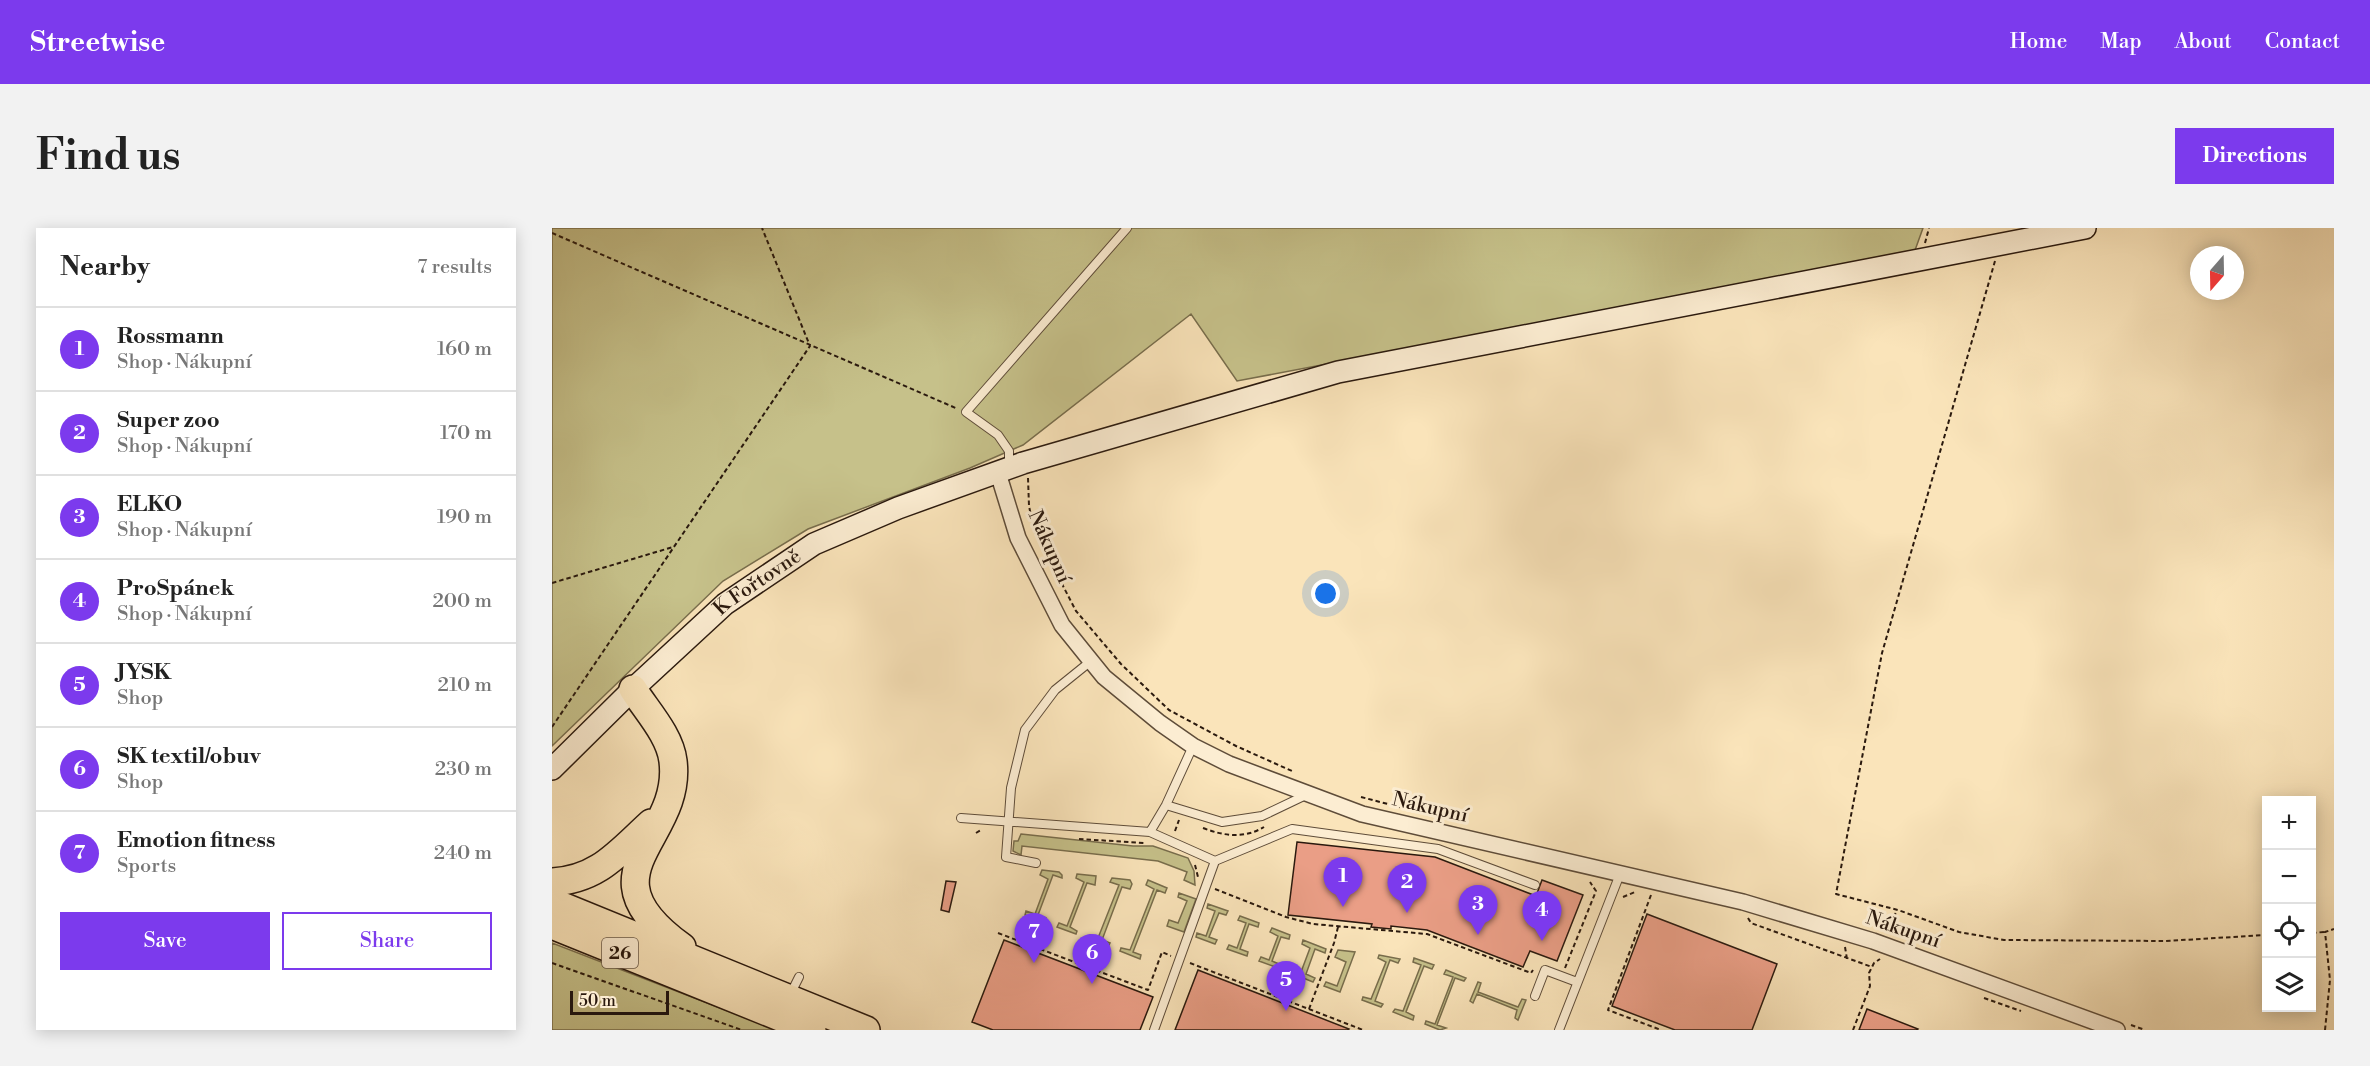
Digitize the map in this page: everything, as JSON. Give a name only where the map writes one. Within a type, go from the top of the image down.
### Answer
[{"type":"highway","points":[[633,689],[668,745],[673,759],[671,791],[666,809],[643,850],[638,864],[637,892],[652,922],[668,937],[712,969]]},
{"type":"highway","points":[[552,882],[577,879],[608,863],[656,819],[671,791]]},
{"type":"highway","name":"26","points":[[552,902],[712,969],[793,988],[837,1019],[866,1030]]},
{"type":"highway","name":"26","points":[[552,925],[812,1030]]},
{"type":"street","name":"K Fořtovně","points":[[552,769],[633,689],[725,604],[814,544],[898,508],[1010,468],[1338,372],[2085,228]]},
{"type":"street","name":"Nákupní","points":[[1010,468],[1018,538],[1062,625],[1104,677],[1160,723],[1193,746],[1229,764],[1362,814],[1743,902],[1873,941],[2117,1030]]},
{"type":"lane","points":[[1010,468],[1009,451],[998,435],[966,412],[1127,228]]},
{"type":"lane","points":[[1036,863],[1006,857],[1011,788],[1025,730],[1055,690],[1091,661]]},
{"type":"lane","points":[[1150,832],[1193,746]]},
{"type":"lane","points":[[1163,809],[1222,822],[1262,816],[1310,794]]},
{"type":"lane","points":[[961,818],[1150,832],[1215,861],[1292,829],[1438,849],[1535,885]]},
{"type":"lane","points":[[1154,1030],[1215,861]]},
{"type":"lane","points":[[1559,1030],[1620,874]]},
{"type":"lane","points":[[1535,996],[1545,970],[1577,982]]},
{"type":"path","points":[[762,228],[810,346]]},
{"type":"path","points":[[552,233],[966,412]]},
{"type":"path","points":[[2000,244],[1882,653],[1836,894],[1898,910],[1959,932],[2004,940],[2166,941],[2262,935]]},
{"type":"path","points":[[552,727],[810,346]]},
{"type":"path","points":[[1010,468],[1029,481],[1029,506],[1034,530],[1076,611],[1120,664],[1169,710],[1236,746],[1295,773]]},
{"type":"path","points":[[552,583],[674,547]]},
{"type":"path","points":[[1358,796],[1403,808]]},
{"type":"path","points":[[1163,809],[1179,819]]},
{"type":"path","points":[[1200,827],[1228,835],[1242,836],[1268,824]]},
{"type":"path","points":[[975,833],[990,829],[1007,831]]},
{"type":"path","points":[[1073,838],[1148,843]]},
{"type":"path","points":[[1194,860],[1198,882],[1286,917],[1313,924],[1427,934],[1531,973],[1534,967]]},
{"type":"path","points":[[1564,971],[1596,891],[1588,880]]},
{"type":"path","points":[[1644,890],[1652,892],[1608,1010],[1661,1030]]},
{"type":"path","points":[[1618,904],[1623,896],[1637,892]]},
{"type":"path","points":[[1885,932],[1898,910]]},
{"type":"path","points":[[1748,913],[1751,924],[1872,967]]},
{"type":"path","points":[[1309,1009],[1334,943],[1338,926]]},
{"type":"path","points":[[2316,933],[2334,929]]},
{"type":"path","points":[[2325,932],[2330,980],[2325,1030]]},
{"type":"path","points":[[1842,942],[1846,949],[1847,959]]},
{"type":"path","points":[[1853,1030],[1870,986],[1868,980],[1872,967],[1874,963],[1887,955]]},
{"type":"path","points":[[552,963],[742,1030]]},
{"type":"path","points":[[1977,995],[2015,1011],[2025,1011]]},
{"type":"shaded area","points":[[552,228],[1923,228],[1914,253],[1237,381],[1191,314],[1023,445],[970,468],[808,529],[723,581],[552,746]]},
{"type":"shaded area","points":[[1021,834],[1133,846],[1153,846],[1188,858],[1194,871],[1195,885],[1184,880],[1187,872],[1158,861],[1022,846],[1021,855],[1013,851],[1014,841],[1018,841]]},
{"type":"shaded area","points":[[1042,870],[1059,872],[1062,875],[1062,878],[1053,875],[1038,915],[1046,918],[1045,922],[1025,915],[1026,911],[1035,914],[1048,879],[1040,875]]},
{"type":"shaded area","points":[[1077,874],[1096,876],[1095,885],[1087,883],[1070,927],[1077,931],[1076,934],[1057,927],[1059,923],[1067,926],[1084,882],[1076,878]]},
{"type":"shaded area","points":[[1112,878],[1130,880],[1132,884],[1130,889],[1122,887],[1102,940],[1110,943],[1108,947],[1088,939],[1090,935],[1098,938],[1119,885],[1110,882]]},
{"type":"shaded area","points":[[1148,880],[1167,888],[1165,893],[1157,890],[1133,952],[1141,955],[1140,959],[1120,951],[1121,948],[1130,950],[1154,889],[1146,885]]},
{"type":"shaded area","points":[[1179,893],[1196,899],[1184,932],[1167,926],[1169,920],[1178,923],[1187,901],[1178,897]]},
{"type":"shaded area","points":[[1208,904],[1228,911],[1226,915],[1219,913],[1209,937],[1217,940],[1215,944],[1196,937],[1197,933],[1206,936],[1215,911],[1207,908]]},
{"type":"shaded area","points":[[1240,916],[1259,923],[1258,927],[1249,924],[1240,949],[1248,952],[1247,956],[1227,949],[1229,945],[1237,948],[1246,923],[1238,920]]},
{"type":"shaded area","points":[[1272,928],[1290,935],[1289,939],[1281,937],[1272,961],[1279,964],[1278,968],[1259,961],[1261,957],[1269,960],[1278,936],[1270,932]]},
{"type":"shaded area","points":[[1303,940],[1326,949],[1325,953],[1315,949],[1306,974],[1315,978],[1313,982],[1291,973],[1292,969],[1301,972],[1310,948],[1302,944]]},
{"type":"shaded area","points":[[552,943],[777,1030],[552,1030]]},
{"type":"shaded area","points":[[1338,950],[1355,952],[1340,992],[1324,986],[1326,982],[1337,986],[1346,962],[1335,957]]},
{"type":"shaded area","points":[[1379,955],[1400,959],[1398,963],[1390,960],[1375,1001],[1383,1004],[1381,1007],[1362,1000],[1363,997],[1371,999],[1386,962],[1378,958]]},
{"type":"shaded area","points":[[1414,958],[1434,965],[1432,969],[1424,966],[1406,1012],[1414,1016],[1413,1020],[1393,1012],[1395,1009],[1403,1011],[1421,965],[1413,962]]},
{"type":"shaded area","points":[[1446,970],[1466,978],[1464,981],[1455,978],[1437,1025],[1446,1028],[1440,1030],[1425,1024],[1426,1021],[1435,1024],[1453,977],[1444,974]]},
{"type":"shaded area","points":[[1478,982],[1481,983],[1478,992],[1518,1007],[1522,999],[1526,1000],[1518,1020],[1515,1018],[1517,1010],[1477,994],[1473,1003],[1470,1001]]},
{"type":"building","points":[[1297,842],[1435,857],[1536,896],[1542,880],[1583,895],[1557,961],[1530,951],[1523,967],[1427,930],[1391,926],[1391,929],[1371,927],[1372,924],[1288,915]]},
{"type":"building","points":[[946,881],[956,882],[949,912],[941,910]]},
{"type":"building","points":[[1647,914],[1777,964],[1752,1030],[1675,1030],[1612,1006]]},
{"type":"building","points":[[1004,940],[1153,997],[1140,1030],[993,1030],[972,1022]]},
{"type":"building","points":[[1198,970],[1349,1029],[1175,1030]]},
{"type":"building","points":[[1867,1009],[1918,1029],[1859,1030]]},
{"type":"place","name":"Rossmann","points":[[1343,907]]},
{"type":"place","name":"Super zoo","points":[[1407,913]]},
{"type":"place","name":"ELKO","points":[[1478,935]]},
{"type":"place","name":"ProSpánek","points":[[1542,941]]},
{"type":"place","name":"Emotion fitness","points":[[1034,963]]},
{"type":"place","name":"SK textil/obuv","points":[[1092,984]]},
{"type":"place","name":"JYSK","points":[[1286,1011]]}]
